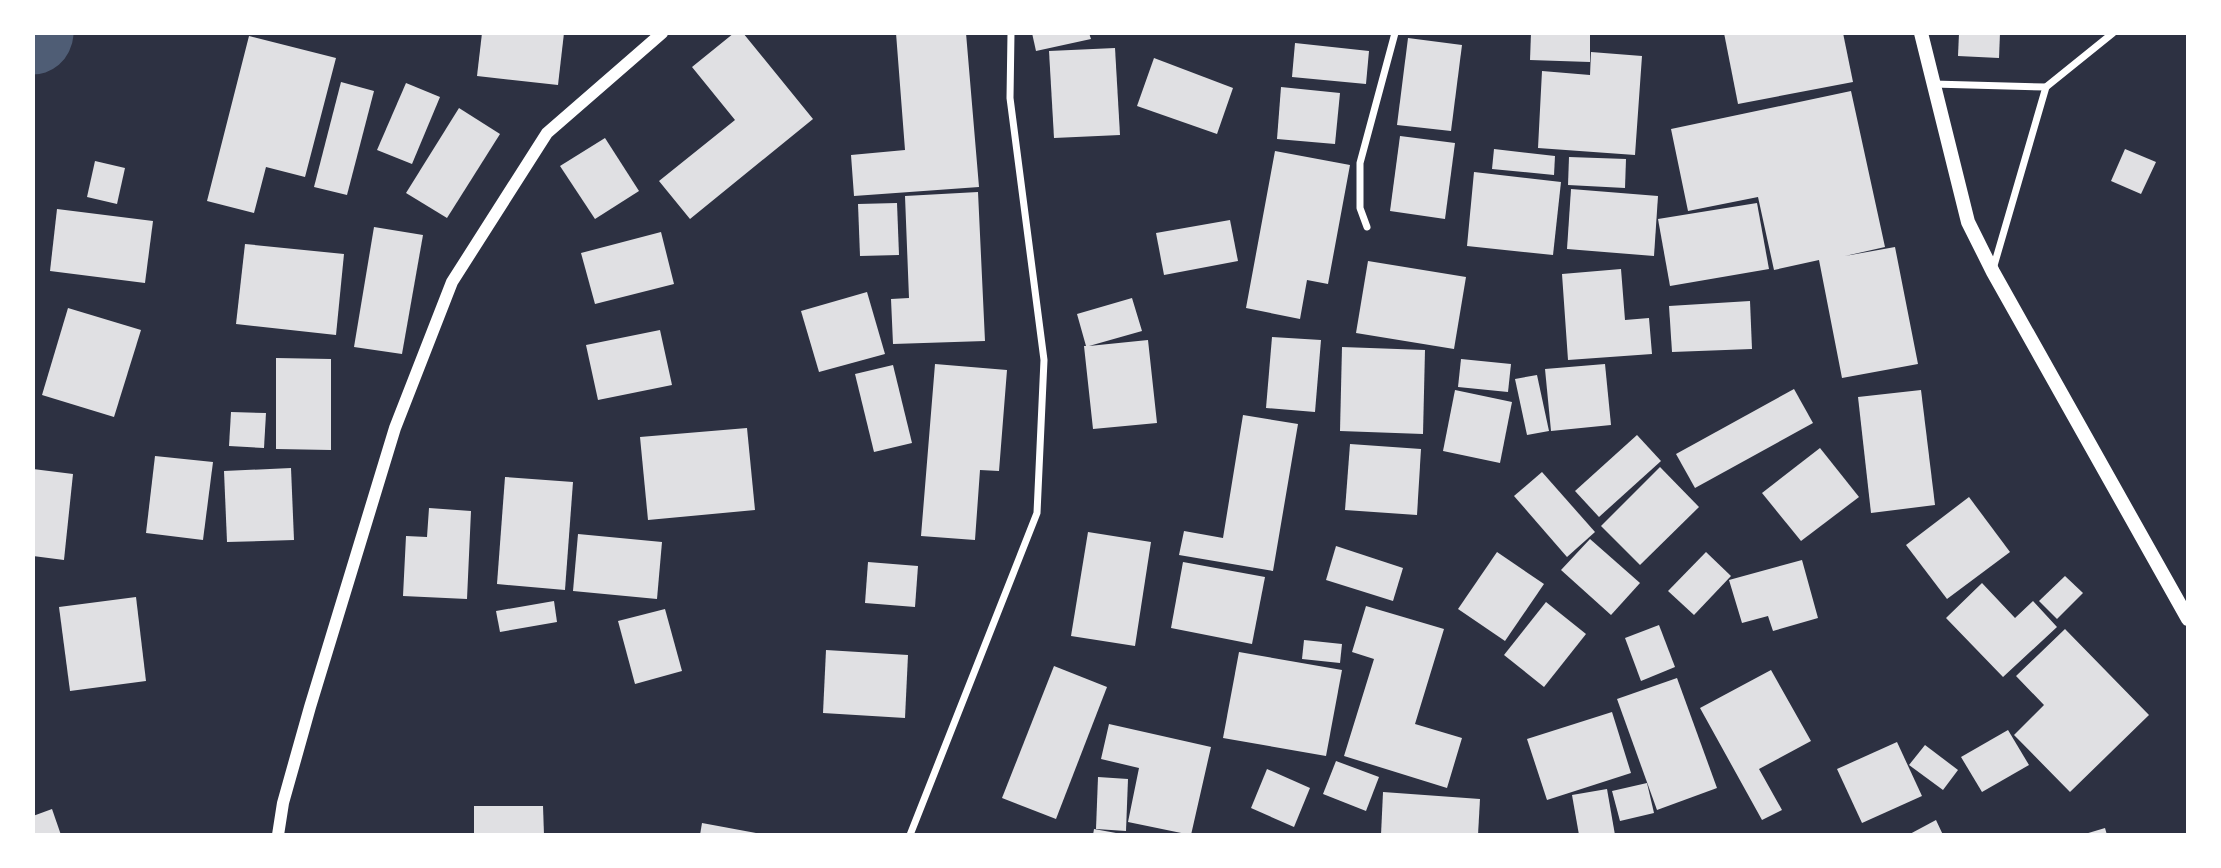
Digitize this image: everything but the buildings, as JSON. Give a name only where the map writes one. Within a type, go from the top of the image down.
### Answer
[{"type":"main road","points":[[1921,33],[1968,222],[1993,272],[2188,619]]},
{"type":"street","points":[[278,835],[283,803],[310,707],[391,441],[452,282],[547,133],[662,33]]},
{"type":"street","points":[[909,835],[1037,513],[1044,359],[1010,98],[1011,33]]},
{"type":"street","points":[[1367,227],[1360,208],[1360,163],[1395,33]]},
{"type":"street","points":[[1993,272],[2046,87],[2113,33]]},
{"type":"street","points":[[1933,84],[2046,87]]}]
